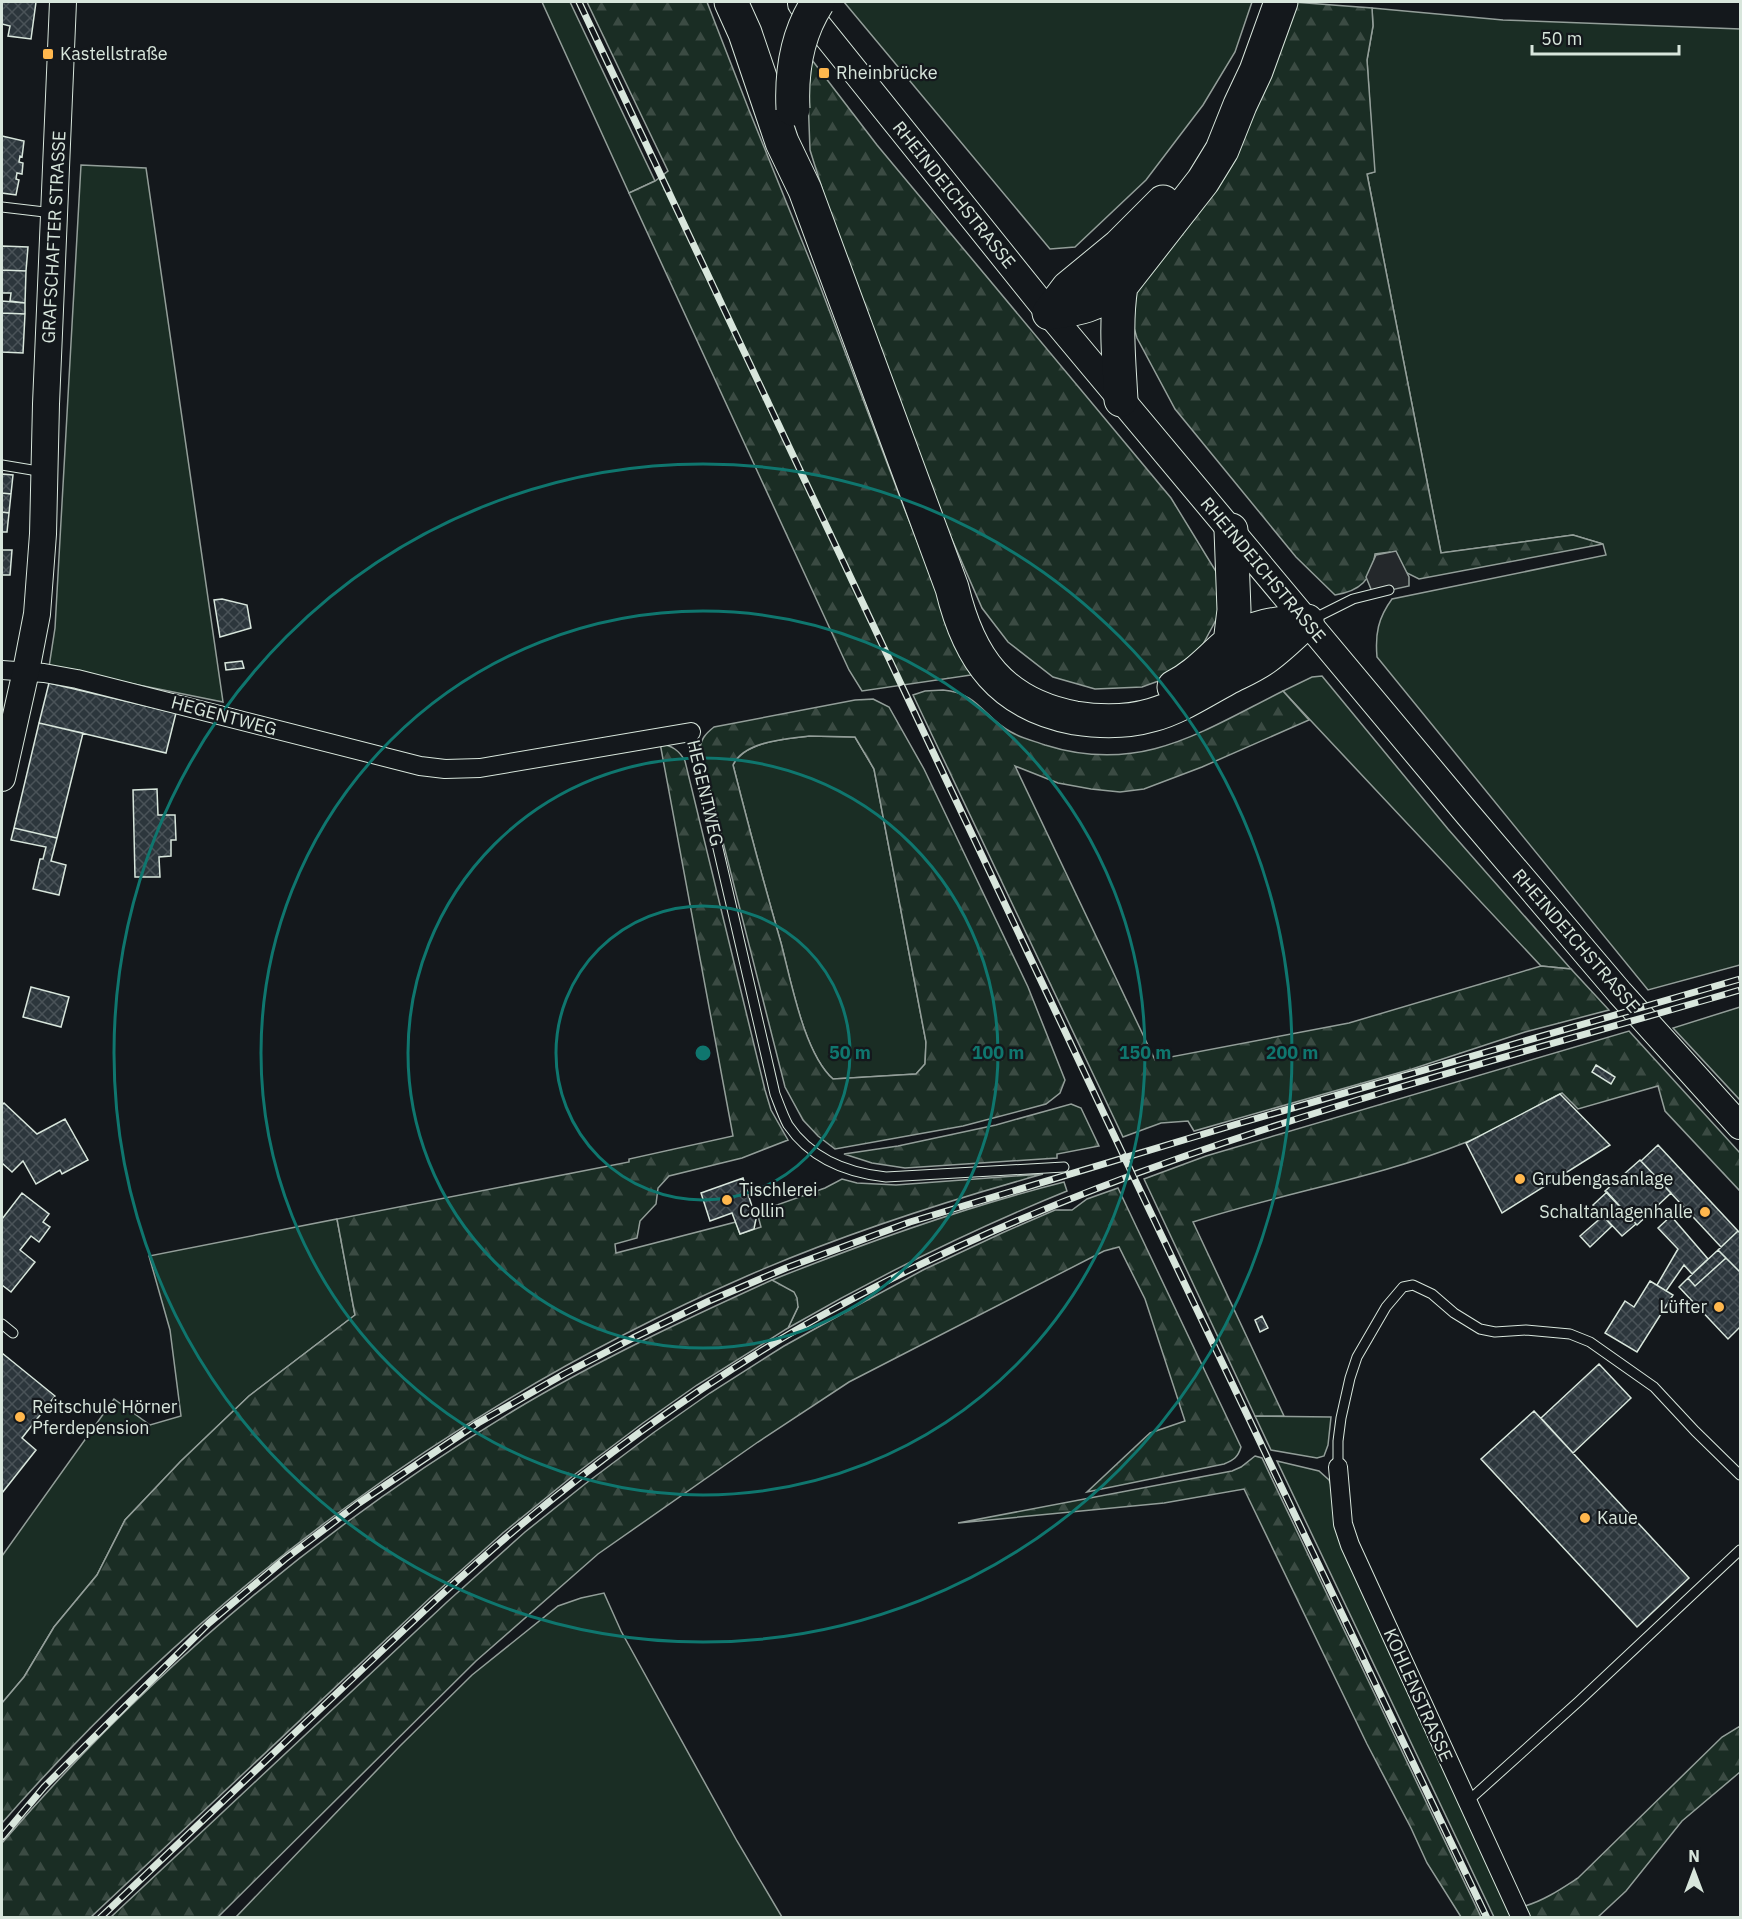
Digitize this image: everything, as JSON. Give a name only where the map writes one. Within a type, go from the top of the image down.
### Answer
[{"type":"highway","points":[[731,2],[745,33],[782,142],[805,190],[952,588],[960,620],[972,646],[985,666],[1003,685],[1024,701],[1056,714],[1090,720],[1124,720],[1153,715],[1185,702],[1266,657],[1307,621]]},
{"type":"highway","points":[[805,190],[792,88],[797,48],[804,28],[818,2]]},
{"type":"highway","points":[[1049,313],[1084,308],[1104,299],[1121,286],[1203,181],[1222,150],[1256,71],[1281,2]]},
{"type":"highway","points":[[1049,313],[1068,288],[1119,246],[1168,197],[1209,140],[1240,105]]},
{"type":"highway","points":[[1121,286],[1118,306],[1121,400]]},
{"type":"highway","points":[[1230,643],[1234,610],[1231,530]]},
{"type":"highway","points":[[952,588],[985,638],[1018,670],[1062,696],[1091,702],[1121,702],[1150,697],[1176,687],[1200,671],[1230,643],[1254,629],[1273,624],[1307,621]]},
{"type":"main road","name":"GRAFSCHAFTER STRASSE","points":[[2,778],[14,671],[36,614],[43,534],[63,2]]},
{"type":"main road","name":"RHEINDEICHSTRASSE","points":[[799,2],[1049,313],[1458,804],[1620,993],[1740,1126]]},
{"type":"street","name":"HEGENTWEG","points":[[14,671],[77,679],[353,750],[445,770],[480,768],[691,732]]},
{"type":"street","name":"KOHLENSTRASSE","points":[[1338,1467],[1343,1524],[1350,1545],[1521,1917]]},
{"type":"lane","points":[[2,207],[55,213]]},
{"type":"lane","points":[[2,465],[44,472]]},
{"type":"lane","points":[[1307,621],[1353,599],[1389,590]]},
{"type":"lane","name":"HEGENTWEG","points":[[691,732],[775,1094],[788,1125],[809,1148],[830,1162],[862,1174],[886,1177],[1064,1167]]},
{"type":"lane","points":[[1338,1467],[1341,1418],[1357,1357],[1386,1307],[1402,1287],[1413,1285],[1432,1294],[1454,1313],[1480,1329],[1495,1332],[1526,1330],[1570,1334],[1590,1342],[1654,1387],[1740,1475]]},
{"type":"lane","points":[[2,1324],[13,1333]]},
{"type":"lane","points":[[1467,1802],[1740,1550]]},
{"type":"green space","points":[[542,2],[570,2],[655,181],[629,193]]},
{"type":"green space","points":[[587,2],[707,2],[817,278],[961,652],[978,674],[862,691],[849,670],[629,193],[655,181],[668,171]]},
{"type":"green space","points":[[844,2],[1252,2],[1235,52],[1203,105],[1146,180],[1075,247],[1050,249]]},
{"type":"green space","points":[[1293,2],[1372,8],[1373,26],[1367,60],[1375,172],[1367,174],[1441,553],[1573,535],[1603,544],[1419,579],[1401,570],[1390,552],[1375,554],[1371,571],[1363,583],[1351,591],[1335,595],[1296,557],[1175,409],[1137,338],[1127,304]]},
{"type":"green space","points":[[1372,8],[1503,20],[1740,29],[1740,965],[1648,990],[1377,657],[1378,626],[1392,599],[1606,555],[1603,544],[1573,535],[1441,553],[1367,174],[1374,172],[1367,60],[1373,26]]},
{"type":"green space","points":[[812,60],[877,145],[1171,498],[1220,578],[1223,600],[1216,620],[1194,661],[1175,675],[1142,687],[1095,689],[1053,677],[1008,642],[982,608],[947,528],[826,201],[810,150],[808,97]]},
{"type":"green space","points":[[81,165],[146,168],[223,702],[49,667],[55,628]]},
{"type":"green space","points":[[1322,676],[1448,829],[1571,969],[1541,966],[1283,691],[1312,677]]},
{"type":"green space","points":[[943,690],[965,696],[1002,726],[1023,738],[1079,753],[1111,755],[1140,752],[1169,745],[1225,721],[1283,691],[1309,720],[1202,767],[1144,789],[1120,792],[1091,789],[1058,783],[1015,766],[1155,1060],[1349,1023],[1541,966],[1571,969],[1609,1010],[1525,1032],[1412,1069],[1194,1131],[1188,1121],[1161,1123],[1123,1137],[913,695],[925,691]]},
{"type":"green space","points":[[873,699],[889,707],[924,769],[1028,987],[1065,1080],[1060,1093],[1046,1104],[963,1126],[835,1149],[803,1120],[785,1087],[700,751],[704,738],[714,727],[855,700]],"holes":[[[809,736],[855,737],[874,769],[926,1042],[925,1064],[916,1074],[833,1079],[823,1067],[806,1035],[733,765],[746,751],[778,740]]]},
{"type":"green space","points":[[809,736],[855,737],[874,769],[926,1042],[925,1064],[916,1074],[833,1079],[823,1067],[806,1035],[733,765],[739,757],[756,746],[778,740]]},
{"type":"green space","points":[[660,743],[675,749],[685,761],[765,1090],[771,1110],[788,1140],[742,1158],[669,1176],[658,1188],[656,1204],[640,1221],[637,1238],[615,1244],[616,1253],[736,1222],[740,1234],[761,1227],[757,1212],[825,1188],[842,1179],[857,1183],[896,1185],[1043,1174],[894,1220],[820,1246],[747,1276],[641,1326],[539,1381],[440,1442],[344,1508],[253,1580],[165,1656],[81,1737],[2,1823],[2,1703],[24,1677],[54,1627],[97,1575],[125,1520],[181,1461],[249,1396],[355,1315],[337,1219],[629,1162],[629,1159],[733,1136]]},
{"type":"green space","points":[[1740,1007],[1740,1100],[1673,1028]]},
{"type":"green space","points":[[1629,1031],[1740,1153],[1740,1191],[1665,1111],[1658,1086],[1578,1109],[1562,1093],[1489,1132],[1431,1155],[1193,1222],[1284,1416],[1255,1416],[1144,1179],[1206,1156]]},
{"type":"green space","points":[[1071,1104],[1081,1108],[1099,1146],[1057,1154],[1057,1158],[905,1168],[872,1163],[844,1154],[898,1146],[996,1125]]},
{"type":"green space","points":[[1064,1182],[1067,1191],[925,1255],[788,1328],[798,1307],[772,1280],[916,1226]]},
{"type":"green space","points":[[1118,1188],[1241,1447],[1233,1460],[1224,1464],[1087,1492],[1150,1433],[1185,1421],[1145,1299],[1119,1247],[1104,1251],[849,1382],[758,1442],[598,1554],[476,1661],[218,1917],[111,1917],[447,1602],[525,1532],[653,1433],[784,1346],[923,1270],[1055,1210],[1072,1210],[1087,1199]]},
{"type":"green space","points":[[337,1219],[355,1315],[249,1396],[181,1461],[125,1520],[97,1575],[54,1627],[24,1677],[2,1703],[2,1556],[114,1399],[150,1425],[181,1416],[170,1330],[149,1256]]},
{"type":"green space","points":[[772,1280],[794,1292],[797,1298],[798,1307],[788,1328],[697,1385],[643,1423],[504,1532],[430,1598],[91,1917],[2,1917],[2,1843],[116,1720],[240,1607],[305,1554],[373,1504],[442,1456],[513,1411],[608,1358]]},
{"type":"green space","points":[[1255,1416],[1331,1417],[1328,1445],[1324,1456],[1317,1458],[1271,1450]]},
{"type":"green space","points":[[1255,1456],[1262,1458],[1481,1917],[1461,1917],[1427,1863],[1244,1489],[1164,1503],[958,1523],[1232,1471]]},
{"type":"green space","points":[[1277,1461],[1319,1471],[1329,1480],[1514,1917],[1494,1917]]},
{"type":"green space","points":[[604,1593],[621,1631],[737,1841],[782,1917],[236,1917],[400,1746],[472,1675],[558,1606]]},
{"type":"green space","points":[[1740,1726],[1740,1772],[1682,1821],[1626,1891],[1598,1917],[1530,1917],[1525,1906],[1546,1897],[1578,1878],[1722,1737]]},
{"type":"shaded area","points":[[1396,551],[1409,577],[1409,586],[1373,594],[1366,577],[1376,555]]},
{"type":"building","points":[[2,2],[36,2],[31,39],[8,36],[10,26],[2,24]]},
{"type":"building","points":[[2,136],[24,141],[19,162],[23,163],[22,174],[17,173],[16,179],[19,180],[16,195],[2,193]]},
{"type":"building","points":[[2,246],[28,247],[26,271],[2,270]]},
{"type":"building","points":[[2,270],[26,271],[25,303],[10,301],[11,293],[2,293]]},
{"type":"building","points":[[2,301],[25,303],[25,314],[2,313]]},
{"type":"building","points":[[2,313],[25,314],[23,353],[2,352]]},
{"type":"building","points":[[2,474],[13,475],[11,494],[2,493]]},
{"type":"building","points":[[2,493],[11,494],[9,513],[2,512]]},
{"type":"building","points":[[2,512],[9,513],[7,532],[2,532]]},
{"type":"building","points":[[2,550],[12,550],[10,575],[2,575]]},
{"type":"building","points":[[222,599],[247,605],[251,628],[220,637],[214,600]]},
{"type":"building","points":[[242,661],[244,668],[226,670],[225,663]]},
{"type":"building","points":[[49,683],[176,713],[166,753],[39,723]]},
{"type":"building","points":[[39,723],[83,733],[57,838],[14,828]]},
{"type":"building","points":[[157,789],[158,815],[175,815],[176,840],[171,840],[171,856],[159,857],[160,877],[135,877],[133,790]]},
{"type":"building","points":[[14,828],[57,838],[51,861],[66,865],[59,895],[33,889],[40,859],[43,859],[46,847],[11,840]]},
{"type":"building","points":[[31,987],[69,997],[61,1027],[23,1017]]},
{"type":"building","points":[[1596,1065],[1615,1077],[1611,1084],[1592,1072]]},
{"type":"building","name":"Grubengasanlage","points":[[1560,1094],[1610,1145],[1502,1213],[1466,1143]]},
{"type":"building","points":[[4,1103],[37,1134],[65,1119],[88,1160],[62,1174],[60,1170],[36,1184],[23,1161],[12,1172],[2,1163],[2,1105]]},
{"type":"building","name":"Schaltanlagenhalle","points":[[1658,1145],[1738,1231],[1721,1247],[1641,1161]]},
{"type":"building","points":[[1640,1160],[1671,1193],[1637,1225],[1605,1191]]},
{"type":"building","name":"Tischlerei Collin","points":[[743,1178],[756,1219],[754,1229],[740,1234],[732,1213],[710,1221],[701,1193]]},
{"type":"building","points":[[1607,1192],[1636,1224],[1622,1236],[1593,1205]]},
{"type":"building","points":[[22,1193],[49,1214],[43,1222],[50,1227],[39,1242],[31,1236],[20,1250],[35,1262],[11,1292],[2,1285],[2,1219]]},
{"type":"building","points":[[1603,1216],[1612,1226],[1590,1247],[1580,1236]]},
{"type":"building","points":[[1671,1216],[1708,1259],[1692,1274],[1684,1265],[1666,1291],[1657,1285],[1678,1249],[1658,1228]]},
{"type":"building","points":[[1738,1231],[1740,1233],[1740,1272],[1718,1250]]},
{"type":"building","points":[[1718,1250],[1726,1258],[1695,1286],[1688,1278]]},
{"type":"building","name":"Lüfter","points":[[1726,1258],[1740,1272],[1740,1327],[1728,1339],[1679,1287],[1688,1278],[1695,1286]]},
{"type":"building","name":"Lüfter","points":[[1650,1281],[1673,1295],[1637,1352],[1605,1333],[1625,1301],[1634,1307]]},
{"type":"building","points":[[1262,1316],[1268,1328],[1260,1332],[1255,1320]]},
{"type":"building","name":"Reitschule Hörner Pferdepension","points":[[2,1353],[55,1396],[22,1438],[36,1450],[2,1493]]},
{"type":"building","points":[[1599,1364],[1631,1398],[1573,1453],[1541,1418]]},
{"type":"building","name":"Kaue","points":[[1534,1411],[1689,1578],[1637,1627],[1481,1459]]},
{"type":"railway","points":[[579,2],[1137,1184],[1487,1918]]},
{"type":"railway","points":[[2,1837],[44,1787],[209,1623],[285,1559],[359,1503],[478,1423],[633,1338],[709,1301],[786,1268],[910,1222],[1237,1124],[1740,979]]},
{"type":"railway","points":[[100,1918],[415,1619],[516,1529],[649,1425],[791,1333],[903,1273],[1017,1220],[1135,1174],[1375,1095],[1740,990]]},
{"type":"place","name":"Kastellstraße","points":[[48,54]]},
{"type":"place","name":"Rheinbrücke","points":[[824,73]]},
{"type":"place","name":"Grubengasanlage","points":[[1520,1179]]},
{"type":"place","name":"Tischlerei Collin","points":[[727,1200]]},
{"type":"place","name":"Schaltanlagenhalle","points":[[1705,1212]]},
{"type":"place","name":"Lüfter","points":[[1719,1307]]},
{"type":"place","name":"Reitschule Hörner Pferdepension","points":[[20,1417]]},
{"type":"place","name":"Kaue","points":[[1585,1518]]}]
